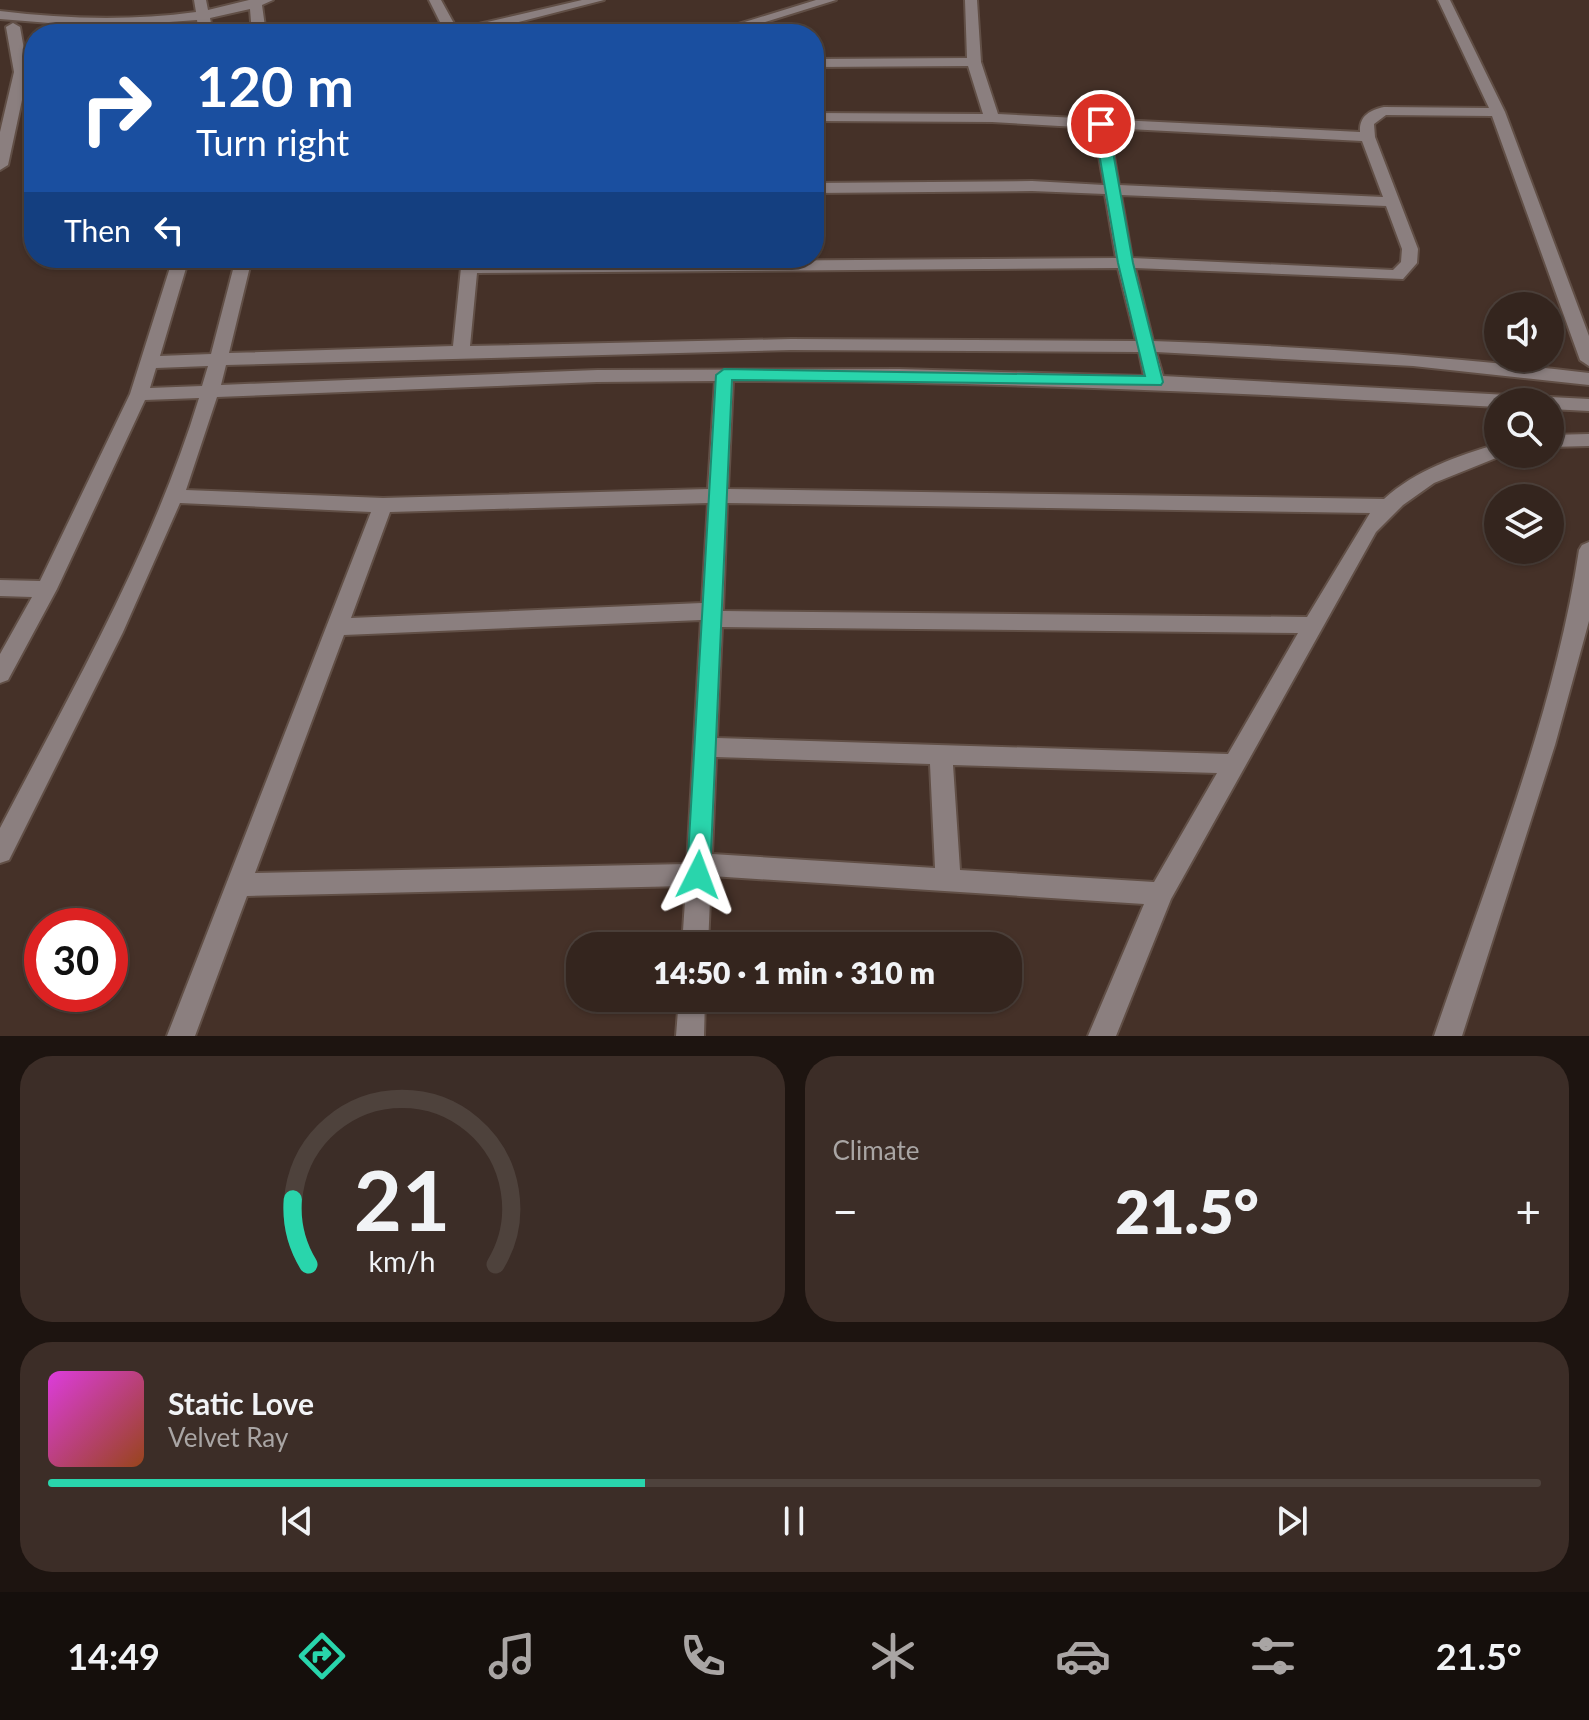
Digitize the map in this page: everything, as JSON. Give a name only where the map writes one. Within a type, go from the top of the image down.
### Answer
[{"type":"street","points":[[435,0],[448,24]]},
{"type":"street","points":[[496,24],[598,0]]},
{"type":"street","points":[[743,24],[810,2],[830,0]]},
{"type":"street","points":[[971,0],[974,62],[992,118]]},
{"type":"street","points":[[1444,0],[1498,112],[1589,360]]},
{"type":"street","points":[[0,15],[115,24],[202,7],[259,1],[259,24]]},
{"type":"street","points":[[0,165],[21,72],[6,29],[28,19]]},
{"type":"street","points":[[824,63],[974,62]]},
{"type":"street","points":[[824,263],[1125,263],[1397,275],[1409,263],[1410,249],[1368,137],[1367,124],[1373,115],[1384,111],[1498,112]]},
{"type":"street","points":[[824,117],[992,118],[1368,137]]},
{"type":"street","points":[[1101,124],[1125,263],[1155,382]]},
{"type":"street","points":[[824,188],[1032,186],[1392,202]]},
{"type":"street","points":[[0,674],[47,589],[139,394],[152,362],[178,268]]},
{"type":"street","points":[[0,852],[132,590],[174,496],[221,359],[242,268]]},
{"type":"street","points":[[461,352],[469,268]]},
{"type":"street","points":[[152,362],[776,345],[1143,344],[1457,362],[1589,379]]},
{"type":"street","points":[[776,345],[778,374]]},
{"type":"street","points":[[139,394],[212,389],[778,374],[1155,382],[1484,400]]},
{"type":"street","points":[[696,932],[724,375]]},
{"type":"street","points":[[1564,404],[1589,405]]},
{"type":"street","points":[[1564,441],[1589,440]]},
{"type":"street","points":[[1102,1036],[1161,894],[1369,527],[1386,506],[1417,484],[1484,455]]},
{"type":"street","points":[[174,496],[383,505],[718,496],[1386,506]]},
{"type":"street","points":[[181,1036],[383,505]]},
{"type":"street","points":[[1448,1036],[1543,745],[1579,619],[1589,550]]},
{"type":"street","points":[[0,588],[47,589]]},
{"type":"street","points":[[337,627],[712,615],[1316,625]]},
{"type":"street","points":[[705,747],[1237,764]]},
{"type":"street","points":[[941,755],[948,880]]},
{"type":"street","points":[[238,885],[699,869],[948,880],[1161,894]]},
{"type":"street","points":[[690,1036],[691,1012]]},
{"type":"route","points":[[698,875],[724,375],[899,375],[1155,382],[1125,263],[1101,124]]}]
